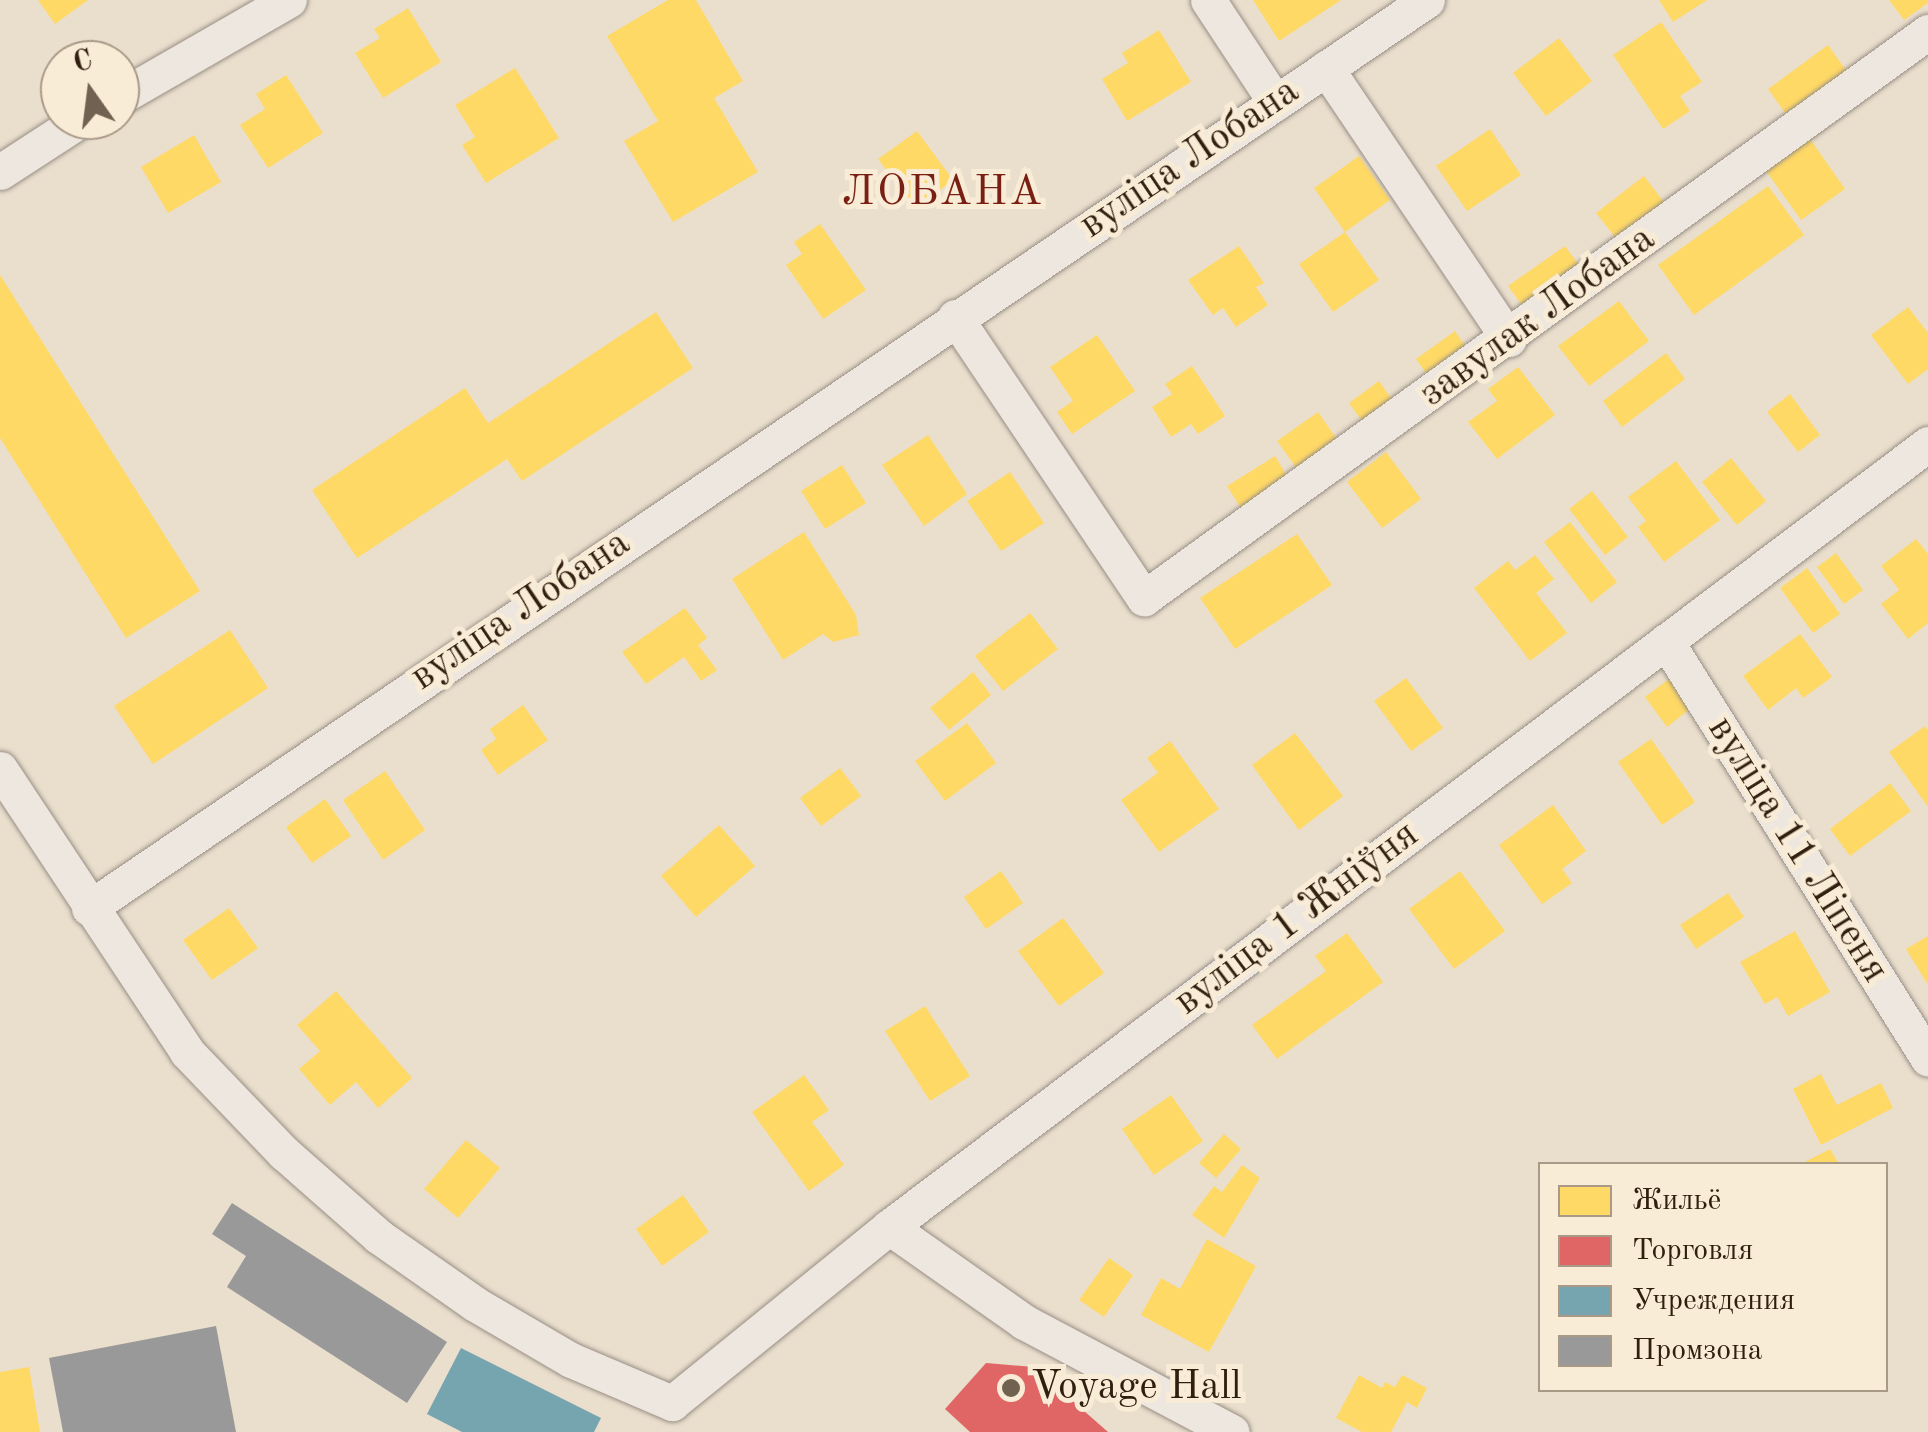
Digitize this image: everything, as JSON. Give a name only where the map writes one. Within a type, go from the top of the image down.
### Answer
[{"type":"street","points":[[140,86],[289,0]]},
{"type":"street","points":[[1208,0],[1276,103]]},
{"type":"street","name":"вуліца Лобана","points":[[90,908],[955,316],[1428,0]]},
{"type":"street","name":"завулак Лобана","points":[[955,316],[1144,598],[1509,340],[1928,32]]},
{"type":"street","name":"вуліца Лобана","points":[[1326,68],[1509,340]]},
{"type":"street","points":[[0,172],[49,140]]},
{"type":"street","name":"вуліца 1 Жніўня","points":[[90,908],[186,1052],[284,1153],[378,1236],[571,1360],[672,1403],[889,1227],[1928,444]]},
{"type":"street","name":"вуліца 11 Ліпеня","points":[[1666,641],[1928,1059]]},
{"type":"street","points":[[0,770],[90,908]]},
{"type":"street","points":[[889,1227],[1024,1322],[1232,1432]]},
{"type":"building: Жильё","points":[[38,0],[88,0],[55,24]]},
{"type":"building: Жильё","points":[[668,0],[696,0],[743,81],[714,98],[758,172],[673,222],[624,141],[658,121],[607,36]]},
{"type":"building: Жильё","points":[[1253,0],[1341,0],[1279,41]]},
{"type":"building: Жильё","points":[[1659,0],[1707,0],[1673,22]]},
{"type":"building: Жильё","points":[[1889,0],[1928,0],[1928,3],[1904,20]]},
{"type":"building: Жильё","points":[[408,8],[441,62],[383,98],[355,53],[380,38],[374,29]]},
{"type":"building: Жильё","points":[[1661,22],[1702,82],[1680,96],[1690,111],[1663,129],[1613,55]]},
{"type":"building: Жильё","points":[[1159,30],[1191,82],[1127,121],[1102,79],[1128,63],[1122,53]]},
{"type":"building: Жильё","points":[[1559,38],[1592,81],[1546,116],[1513,73]]},
{"type":"building: Жильё","points":[[1828,45],[1848,73],[1788,117],[1768,89]]},
{"type":"building: Жильё","points":[[515,68],[559,138],[486,183],[462,145],[475,137],[455,105]]},
{"type":"building: Жильё","points":[[286,75],[323,133],[268,168],[240,125],[265,109],[256,94]]},
{"type":"building: Жильё","points":[[1490,129],[1521,175],[1467,211],[1436,166]]},
{"type":"building: Жильё","points":[[917,131],[953,180],[915,209],[878,159]]},
{"type":"building: Жильё","points":[[194,135],[221,182],[168,213],[141,167]]},
{"type":"building: Жильё","points":[[1808,136],[1845,189],[1801,220],[1764,168]]},
{"type":"building: Жильё","points":[[1359,156],[1390,200],[1345,232],[1314,188]]},
{"type":"building: Жильё","points":[[1644,176],[1667,206],[1619,242],[1596,213]]},
{"type":"building: Жильё","points":[[1768,186],[1804,235],[1694,315],[1658,265]]},
{"type":"building: Жильё","points":[[820,224],[866,290],[823,319],[786,265],[802,254],[794,242]]},
{"type":"building: Жильё","points":[[1345,232],[1379,280],[1333,312],[1299,264]]},
{"type":"building: Жильё","points":[[1239,246],[1264,283],[1256,287],[1268,305],[1236,327],[1223,308],[1213,315],[1188,280]]},
{"type":"building: Жильё","points":[[1565,246],[1581,268],[1524,308],[1508,286]]},
{"type":"building: Жильё","points":[[0,275],[200,591],[126,638],[0,438]]},
{"type":"building: Жильё","points":[[1619,301],[1649,341],[1589,386],[1558,346]]},
{"type":"building: Жильё","points":[[1908,307],[1928,333],[1928,369],[1908,384],[1871,335]]},
{"type":"building: Жильё","points":[[656,312],[693,368],[522,481],[507,459],[357,558],[312,490],[465,388],[488,423]]},
{"type":"building: Жильё","points":[[1455,331],[1472,356],[1433,383],[1416,359]]},
{"type":"building: Жильё","points":[[1097,335],[1135,391],[1072,434],[1057,412],[1073,401],[1050,367]]},
{"type":"building: Жильё","points":[[1666,353],[1685,379],[1622,427],[1603,401]]},
{"type":"building: Жильё","points":[[1192,366],[1225,416],[1198,434],[1191,424],[1171,437],[1152,407],[1172,394],[1165,384]]},
{"type":"building: Жильё","points":[[1518,367],[1555,415],[1497,459],[1468,422],[1497,401],[1488,389]]},
{"type":"building: Жильё","points":[[1379,381],[1399,409],[1369,431],[1349,403]]},
{"type":"building: Жильё","points":[[1790,394],[1820,435],[1798,452],[1767,412]]},
{"type":"building: Жильё","points":[[1318,412],[1341,445],[1300,473],[1277,441]]},
{"type":"building: Жильё","points":[[928,435],[967,494],[924,526],[882,465]]},
{"type":"building: Жильё","points":[[1386,452],[1421,499],[1382,528],[1347,482]]},
{"type":"building: Жильё","points":[[1275,456],[1291,483],[1244,513],[1227,486]]},
{"type":"building: Жильё","points":[[1731,458],[1766,501],[1737,525],[1702,482]]},
{"type":"building: Жильё","points":[[1676,461],[1720,520],[1664,562],[1638,527],[1646,521],[1628,497]]},
{"type":"building: Жильё","points":[[842,465],[866,503],[825,529],[801,491]]},
{"type":"building: Жильё","points":[[1010,472],[1044,523],[1001,551],[967,501]]},
{"type":"building: Жильё","points":[[1592,491],[1628,537],[1605,555],[1569,509]]},
{"type":"building: Жильё","points":[[1570,522],[1617,582],[1591,603],[1544,542]]},
{"type":"building: Жильё","points":[[804,532],[856,615],[859,635],[833,642],[823,634],[783,660],[732,579]]},
{"type":"building: Жильё","points":[[1297,534],[1332,585],[1235,649],[1200,598]]},
{"type":"building: Жильё","points":[[1916,539],[1928,554],[1928,623],[1908,639],[1881,604],[1899,590],[1881,566]]},
{"type":"building: Жильё","points":[[1836,553],[1863,590],[1844,604],[1817,567]]},
{"type":"building: Жильё","points":[[1535,555],[1554,579],[1536,593],[1567,633],[1530,661],[1474,588],[1508,561],[1515,570]]},
{"type":"building: Жильё","points":[[1807,568],[1840,614],[1813,633],[1780,588]]},
{"type":"building: Жильё","points":[[685,608],[707,638],[698,645],[717,670],[701,681],[684,657],[646,684],[622,652]]},
{"type":"building: Жильё","points":[[1030,613],[1058,649],[1003,691],[975,656]]},
{"type":"building: Жильё","points":[[230,630],[268,688],[153,764],[114,706]]},
{"type":"building: Жильё","points":[[1800,634],[1832,677],[1803,698],[1796,688],[1768,710],[1743,676]]},
{"type":"building: Жильё","points":[[973,672],[991,695],[949,730],[930,708]]},
{"type":"building: Жильё","points":[[1406,678],[1443,728],[1411,751],[1374,701]]},
{"type":"building: Жильё","points":[[1669,679],[1691,708],[1667,727],[1645,697]]},
{"type":"building: Жильё","points":[[523,705],[548,740],[498,775],[481,750],[496,739],[490,729]]},
{"type":"building: Жильё","points":[[967,723],[996,763],[945,801],[915,761]]},
{"type":"building: Жильё","points":[[1925,726],[1928,731],[1928,807],[1889,752]]},
{"type":"building: Жильё","points":[[1295,733],[1343,796],[1299,830],[1252,765]]},
{"type":"building: Жильё","points":[[1651,739],[1695,802],[1662,825],[1618,762]]},
{"type":"building: Жильё","points":[[1170,741],[1219,809],[1159,852],[1121,800],[1158,773],[1147,758]]},
{"type":"building: Жильё","points":[[840,768],[861,796],[821,826],[800,798]]},
{"type":"building: Жильё","points":[[385,771],[425,830],[383,860],[343,800]]},
{"type":"building: Жильё","points":[[1890,783],[1911,811],[1850,856],[1830,829]]},
{"type":"building: Жильё","points":[[325,799],[351,836],[312,863],[286,827]]},
{"type":"building: Жильё","points":[[1553,805],[1586,851],[1562,869],[1572,883],[1542,904],[1499,845]]},
{"type":"building: Жильё","points":[[719,825],[755,866],[696,917],[661,876]]},
{"type":"building: Жильё","points":[[1001,871],[1023,903],[986,929],[964,897]]},
{"type":"building: Жильё","points":[[1460,871],[1505,931],[1454,969],[1409,909]]},
{"type":"building: Жильё","points":[[1728,893],[1744,917],[1696,949],[1680,925]]},
{"type":"building: Жильё","points":[[229,908],[258,948],[212,980],[183,940]]},
{"type":"building: Жильё","points":[[1063,918],[1104,973],[1059,1006],[1018,951]]},
{"type":"building: Жильё","points":[[1795,931],[1830,992],[1788,1016],[1777,997],[1765,1004],[1740,962]]},
{"type":"building: Жильё","points":[[1347,933],[1383,982],[1277,1059],[1252,1025],[1326,971],[1315,956]]},
{"type":"building: Жильё","points":[[1928,936],[1928,985],[1906,949]]},
{"type":"building: Жильё","points":[[336,991],[412,1078],[378,1108],[356,1082],[330,1105],[299,1069],[320,1051],[297,1025]]},
{"type":"building: Жильё","points":[[925,1006],[970,1076],[930,1101],[885,1031]]},
{"type":"building: Жильё","points":[[1821,1074],[1837,1105],[1881,1083],[1893,1108],[1821,1145],[1793,1089]]},
{"type":"building: Жильё","points":[[804,1075],[829,1110],[812,1122],[844,1165],[809,1191],[752,1112]]},
{"type":"building: Жильё","points":[[1171,1095],[1203,1141],[1154,1175],[1122,1129]]},
{"type":"building: Жильё","points":[[1224,1134],[1241,1149],[1216,1178],[1199,1163]]},
{"type":"building: Жильё","points":[[466,1140],[500,1168],[458,1218],[424,1189]]},
{"type":"building: Жильё","points":[[1830,1149],[1838,1162],[1805,1162]]},
{"type":"building: Жильё","points":[[1242,1165],[1260,1178],[1224,1238],[1192,1215],[1214,1186],[1222,1192]]},
{"type":"building: Жильё","points":[[683,1195],[709,1232],[662,1266],[636,1229]]},
{"type":"building: Жильё","points":[[1207,1239],[1256,1266],[1209,1352],[1141,1315],[1161,1278],[1180,1289]]},
{"type":"building: Жильё","points":[[1109,1258],[1133,1275],[1104,1317],[1079,1300]]},
{"type":"building: Жильё","points":[[29,1367],[40,1432],[0,1432],[0,1372]]},
{"type":"building: Жильё","points":[[1359,1375],[1382,1388],[1385,1382],[1395,1387],[1402,1375],[1427,1388],[1417,1408],[1407,1402],[1391,1432],[1362,1432],[1336,1418]]},
{"type":"building: Торговля","name":"Voyage Hall","points":[[986,1363],[1034,1367],[1108,1432],[970,1432],[945,1409]]},
{"type":"building: Учреждения","points":[[461,1348],[601,1418],[594,1432],[462,1432],[427,1414]]},
{"type":"building: Промзона","points":[[232,1203],[447,1342],[407,1403],[227,1287],[246,1256],[212,1234]]},
{"type":"building: Промзона","points":[[216,1326],[236,1432],[63,1432],[49,1358]]},
{"type":"place","name":"Voyage Hall","points":[[1011,1388]]},
{"type":"district","name":"ЛОБАНА","points":[[943,193]]}]
